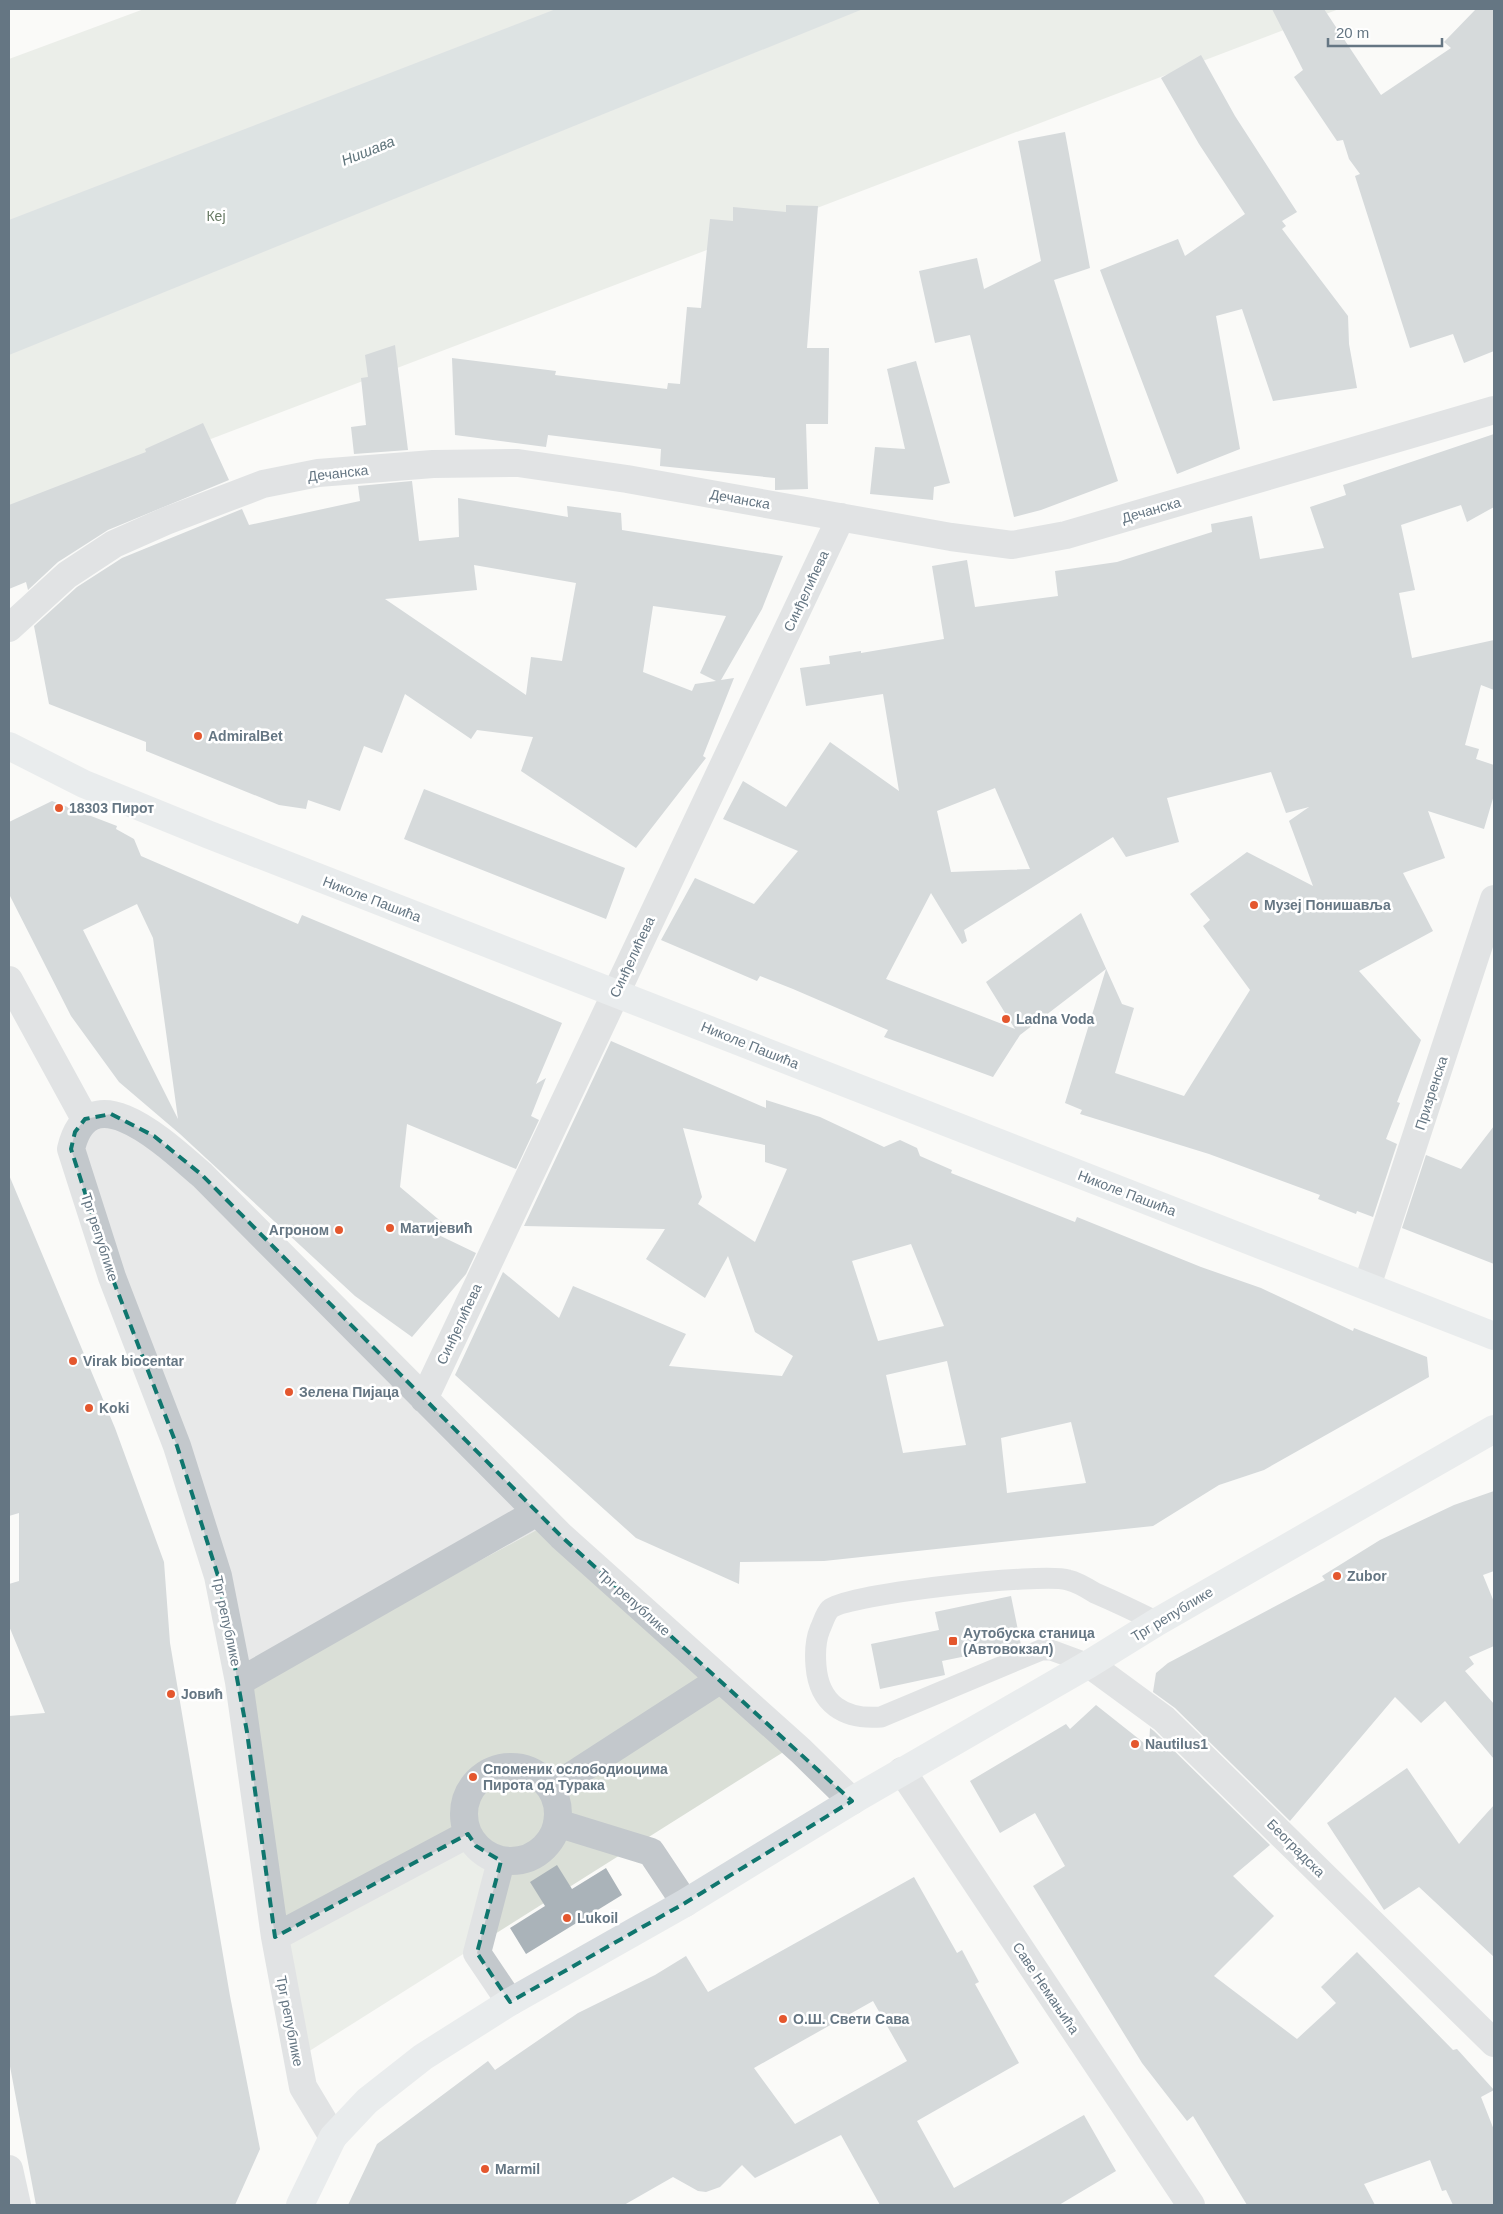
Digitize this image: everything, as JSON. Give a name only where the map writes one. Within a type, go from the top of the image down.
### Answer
[{"type":"main road","name":"Николе Пашића","points":[[10,751],[84,784],[207,834],[1494,1336]]},
{"type":"main road","name":"Трг републике","points":[[300,2205],[333,2137],[367,2101],[422,2057],[510,2002],[685,1903],[902,1771],[1494,1429]]},
{"type":"street","name":"Дечанска","points":[[9,628],[67,575],[114,544],[166,520],[263,484],[318,473],[433,464],[518,463],[627,479],[951,537],[1012,545],[1066,535],[1494,410]]},
{"type":"street","name":"Синђелићева","points":[[424,1399],[841,516]]},
{"type":"street","name":"Призренска","points":[[1367,1286],[1494,899]]},
{"type":"street","points":[[9,980],[85,1119]]},
{"type":"street","name":"Трг републике","points":[[333,2137],[303,2087],[275,1937],[239,1682],[218,1576],[177,1446],[112,1277],[71,1149],[75,1132],[85,1119],[97,1114],[111,1114],[130,1120],[168,1147],[202,1175],[560,1536],[721,1679],[852,1801]]},
{"type":"street","points":[[239,1682],[537,1512]]},
{"type":"street","name":"Београдска","points":[[1089,1664],[1164,1719],[1494,2043]]},
{"type":"street","points":[[551,1789],[721,1679]]},
{"type":"street","points":[[515,1766],[531,1771],[545,1780],[551,1789],[558,1808],[557,1823],[552,1837],[537,1853],[516,1861],[501,1861],[488,1855],[476,1846],[468,1834],[463,1817],[465,1801],[472,1786],[484,1775],[499,1768],[515,1766]]},
{"type":"street","name":"Саве Немањића","points":[[902,1771],[1190,2205]]},
{"type":"street","points":[[557,1823],[652,1852],[685,1903]]},
{"type":"street","points":[[275,1937],[468,1834]]},
{"type":"street","points":[[501,1861],[477,1952],[510,2002]]},
{"type":"street","points":[[9,2169],[17,2205]]},
{"type":"lane","points":[[1089,1664],[1051,1650],[1040,1650],[894,1712],[880,1717],[865,1718],[844,1712],[826,1700],[817,1680],[815,1657],[817,1637],[828,1611],[838,1604],[854,1599],[1037,1577],[1068,1579],[1157,1622]]},
{"type":"highlighted area","points":[[111,1114],[154,1136],[202,1175],[561,1536],[852,1801],[685,1903],[510,2002],[477,1953],[501,1861],[476,1846],[468,1834],[275,1937],[247,1732],[218,1576],[177,1446],[112,1277],[71,1149],[75,1132],[85,1119]]},
{"type":"shaded area","name":"Зелена Пијаца","points":[[103,1120],[136,1132],[555,1520],[246,1687],[83,1190],[86,1128]]},
{"type":"green space","name":"Кеј","points":[[144,9],[1339,9],[9,516],[9,59]]},
{"type":"green space","points":[[555,1520],[793,1746],[303,2055],[246,1687]]},
{"type":"water","name":"Нишава","points":[[556,9],[863,9],[9,355],[9,220]]},
{"type":"building","points":[[1272,9],[1324,9],[1381,95],[1451,48],[1444,42],[1476,9],[1494,9],[1494,351],[1464,363],[1453,334],[1410,348],[1355,176],[1360,174],[1349,159],[1343,140],[1337,141],[1294,77],[1303,70]]},
{"type":"building","points":[[1201,55],[1235,116],[1297,212],[1282,221],[1286,226],[1282,229],[1348,316],[1349,344],[1357,388],[1273,401],[1242,309],[1216,316],[1240,449],[1177,474],[1100,270],[1178,239],[1185,256],[1245,214],[1199,144],[1161,78]]},
{"type":"building","points":[[1065,132],[1090,268],[1054,280],[1118,481],[1041,510],[1014,517],[970,335],[935,343],[919,271],[977,258],[984,289],[1041,261],[1018,141]]},
{"type":"building","points":[[786,205],[818,206],[807,348],[829,348],[828,424],[806,424],[808,489],[775,490],[775,478],[660,466],[661,449],[548,435],[546,447],[455,435],[452,358],[556,371],[555,375],[667,389],[668,383],[680,384],[687,307],[701,308],[710,219],[733,221],[733,207],[786,212]]},
{"type":"building","points":[[395,345],[408,450],[354,454],[351,427],[366,425],[361,378],[368,377],[365,355]]},
{"type":"building","points":[[916,361],[950,483],[934,487],[933,500],[870,494],[875,447],[905,449],[887,369]]},
{"type":"building","points":[[203,423],[229,480],[108,530],[58,562],[28,590],[26,582],[9,589],[9,505],[146,452],[145,449]]},
{"type":"building","points":[[1494,434],[1494,507],[1467,522],[1461,505],[1401,525],[1415,590],[1399,593],[1412,658],[1494,640],[1494,690],[1481,685],[1465,745],[1479,749],[1476,759],[1494,765],[1494,795],[1484,829],[1428,811],[1445,858],[1403,873],[1433,931],[1359,971],[1421,1040],[1397,1102],[1400,1103],[1386,1139],[1397,1144],[1373,1217],[1357,1211],[1356,1214],[1318,1199],[1320,1195],[1209,1154],[1080,1114],[1082,1110],[1065,1103],[1106,969],[1020,1035],[993,1077],[884,1037],[888,1030],[793,989],[760,976],[757,981],[661,940],[695,878],[754,904],[798,851],[723,819],[743,781],[786,807],[830,742],[899,791],[883,694],[806,706],[800,668],[830,664],[829,656],[861,651],[861,653],[944,639],[932,566],[967,560],[975,607],[1058,596],[1055,571],[1117,562],[1212,532],[1211,524],[1252,516],[1260,559],[1324,548],[1310,507],[1346,495],[1343,485]],"holes":[[[1271,772],[1286,813],[1309,807],[1289,821],[1313,886],[1247,852],[1190,894],[1210,920],[1203,926],[1250,990],[1184,1096],[1115,1073],[1134,1008],[1122,1004],[1081,913],[986,982],[1015,1029],[886,979],[931,893],[962,944],[967,941],[964,930],[1113,837],[1126,857],[1179,842],[1167,798]],[[995,788],[1030,869],[951,872],[937,811]]]},
{"type":"building","points":[[412,481],[419,541],[459,537],[458,498],[568,517],[567,506],[621,513],[622,530],[783,556],[762,609],[721,680],[734,678],[703,756],[706,758],[636,848],[521,771],[533,737],[477,730],[471,739],[405,694],[382,753],[364,746],[340,811],[308,800],[306,809],[279,805],[146,751],[146,742],[49,704],[34,626],[77,587],[122,558],[242,509],[249,525],[360,501],[358,486]],"holes":[[[474,565],[576,583],[562,661],[531,657],[526,695],[385,599],[477,590]],[[653,606],[726,616],[700,673],[716,681],[695,684],[692,691],[643,672]]]},
{"type":"building","points":[[424,789],[625,868],[606,919],[404,839]]},
{"type":"building","points":[[52,801],[117,826],[116,829],[134,839],[141,856],[298,924],[302,915],[562,1023],[536,1084],[546,1078],[531,1116],[539,1120],[516,1169],[407,1124],[400,1187],[444,1224],[426,1223],[422,1227],[476,1253],[466,1274],[412,1337],[355,1296],[180,1134],[119,1082],[71,1016],[9,894],[9,822]],"holes":[[[137,904],[153,938],[178,1119],[83,930]]]},
{"type":"building","points":[[611,1041],[766,1108],[766,1100],[820,1117],[884,1147],[900,1140],[917,1148],[920,1156],[952,1170],[951,1173],[1075,1222],[1077,1217],[1201,1267],[1261,1288],[1353,1331],[1354,1328],[1427,1357],[1429,1377],[1264,1470],[1219,1485],[1153,1526],[824,1561],[740,1562],[739,1584],[636,1538],[455,1375],[503,1272],[559,1318],[573,1286],[686,1334],[669,1366],[782,1376],[793,1356],[755,1332],[728,1256],[705,1298],[646,1259],[665,1229],[524,1226]],"holes":[[[683,1128],[765,1145],[765,1162],[787,1169],[755,1242],[698,1204],[702,1197]],[[911,1244],[944,1326],[878,1341],[852,1261]],[[947,1361],[966,1445],[903,1453],[886,1375]],[[1071,1422],[1086,1483],[1007,1493],[1001,1438]]]},
{"type":"building","points":[[1494,1126],[1494,1264],[1402,1228],[1426,1155],[1461,1169]]},
{"type":"building","points":[[9,1175],[115,1428],[164,1562],[170,1643],[230,1996],[260,2149],[235,2205],[36,2205],[9,2061],[9,1716],[45,1713],[9,1626],[9,1584],[19,1581],[19,1513],[9,1516]]},
{"type":"building","points":[[1494,1491],[1494,1571],[1483,1575],[1494,1602],[1494,1646],[1469,1657],[1474,1664],[1465,1671],[1494,1704],[1494,1759],[1445,1701],[1421,1723],[1395,1697],[1290,1821],[1175,1708],[1153,1692],[1156,1673],[1168,1663],[1325,1580],[1322,1576],[1380,1540],[1454,1505]]},
{"type":"building","name":"Аутобуска станица (Автовокзал)","points":[[1011,1596],[1021,1645],[942,1661],[945,1675],[880,1689],[871,1644],[939,1630],[935,1612]]},
{"type":"building","points":[[1096,1705],[1149,1747],[1150,1728],[1154,1731],[1270,1845],[1233,1876],[1274,1916],[1214,1976],[1297,2039],[1336,2003],[1321,1987],[1357,1952],[1453,2050],[1457,2049],[1494,2090],[1481,2097],[1494,2130],[1494,2205],[1453,2205],[1446,2190],[1442,2191],[1430,2160],[1364,2184],[1375,2205],[1247,2205],[1193,2116],[1187,2121],[1142,2063],[1033,1886],[1065,1866],[1035,1813],[1000,1833],[970,1781],[1066,1724],[1070,1729]]},
{"type":"building","points":[[1407,1768],[1459,1844],[1494,1805],[1494,1957],[1419,1887],[1384,1910],[1327,1823]]},
{"type":"building","points":[[557,1865],[572,1889],[606,1868],[622,1895],[526,1954],[510,1928],[545,1906],[530,1882]]},
{"type":"building","points":[[914,1877],[957,1953],[962,1950],[979,1982],[975,1984],[1019,2063],[917,2121],[954,2188],[1084,2115],[1116,2171],[1059,2205],[880,2205],[841,2135],[755,2178],[742,2165],[720,2187],[706,2192],[698,2191],[673,2177],[624,2205],[348,2205],[377,2144],[488,2061],[495,2070],[578,2013],[655,1975],[686,1956],[708,1992]],"holes":[[[873,2001],[907,2061],[795,2124],[754,2068]]]},
{"type":"place","name":"AdmiralBet","points":[[198,736]]},
{"type":"place","name":"18303 Пирот","points":[[59,808]]},
{"type":"place","name":"Музеј Понишавља","points":[[1254,905]]},
{"type":"place","name":"Ladna Voda","points":[[1006,1019]]},
{"type":"place","name":"Матијевић","points":[[390,1228]]},
{"type":"place","name":"Агроном","points":[[339,1230]]},
{"type":"place","name":"Virak biocentar","points":[[73,1361]]},
{"type":"place","name":"Зелена Пијаца","points":[[289,1392]]},
{"type":"place","name":"Koki","points":[[89,1408]]},
{"type":"place","name":"Zubor","points":[[1337,1576]]},
{"type":"place","name":"Аутобуска станица (Автовокзал)","points":[[953,1641]]},
{"type":"place","name":"Јовић","points":[[171,1694]]},
{"type":"place","name":"Nautilus1","points":[[1135,1744]]},
{"type":"place","name":"Споменик ослободиоцима Пирота од Турака","points":[[473,1777]]},
{"type":"place","name":"Lukoil","points":[[567,1918]]},
{"type":"place","name":"О.Ш. Свети Сава","points":[[783,2019]]},
{"type":"place","name":"Marmil","points":[[485,2169]]}]
